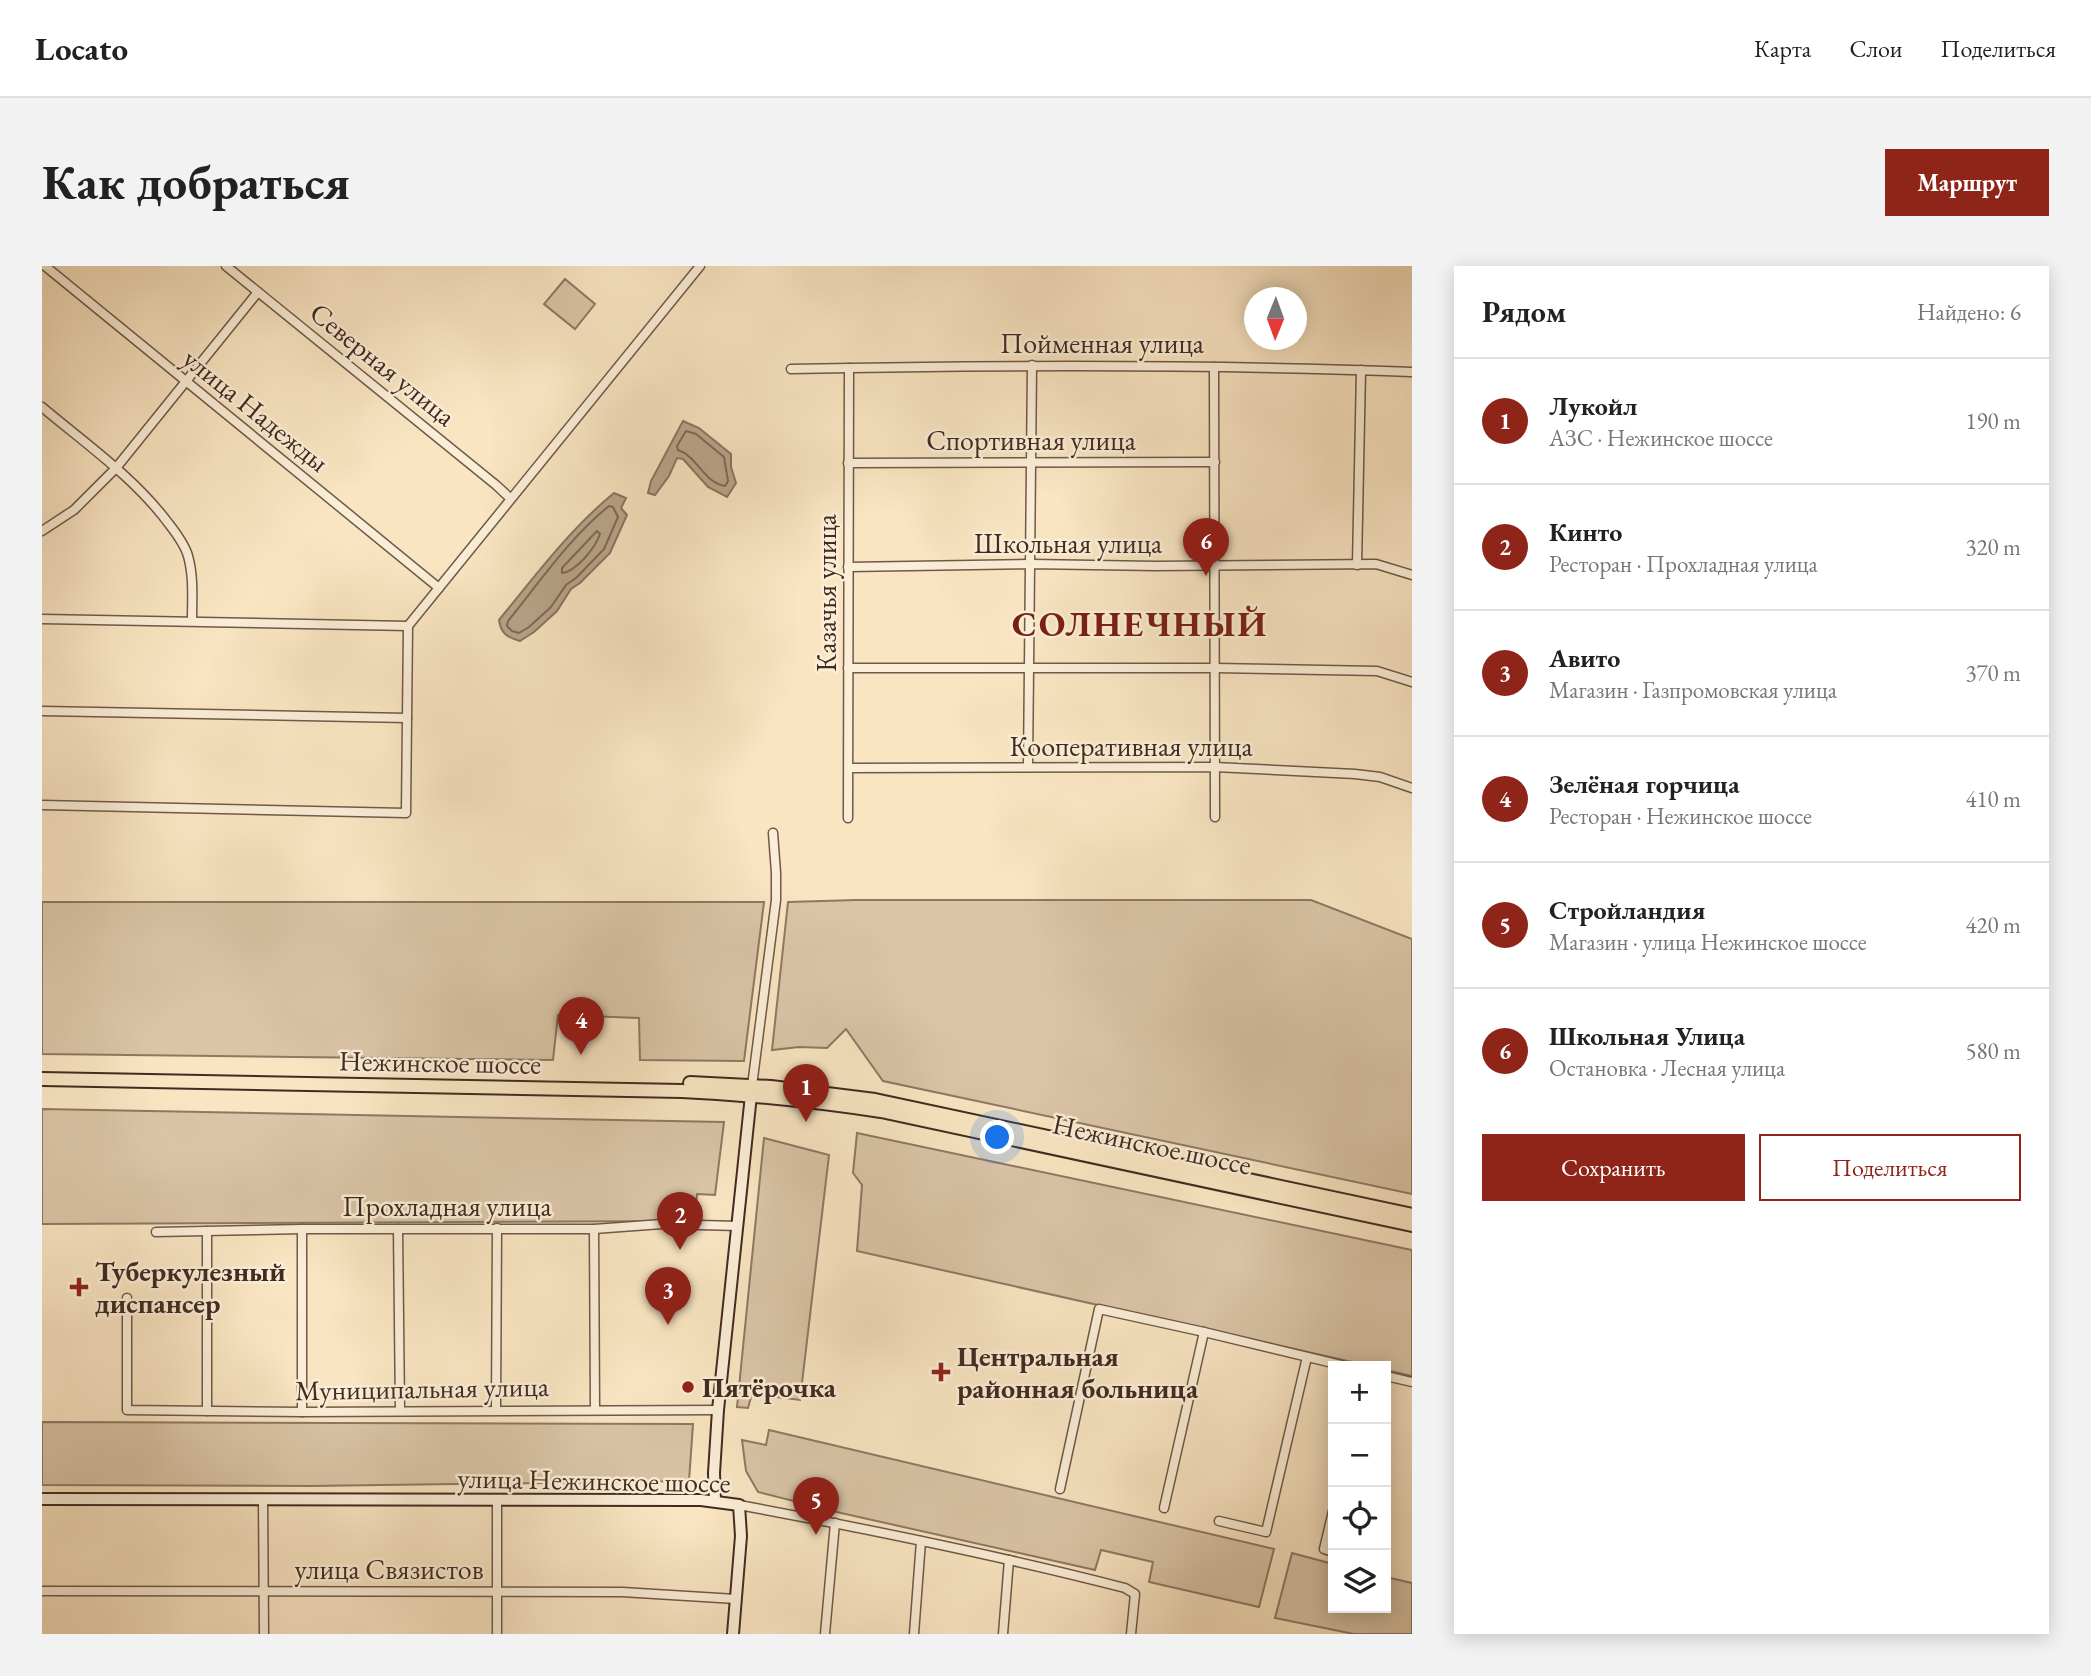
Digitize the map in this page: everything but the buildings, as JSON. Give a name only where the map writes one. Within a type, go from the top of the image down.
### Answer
[{"type":"main road","name":"Нежинское шоссе","points":[[42,1073],[752,1090],[876,1100],[1412,1215]]},
{"type":"main road","name":"Нежинское шоссе","points":[[42,1079],[752,1090],[881,1111],[1412,1225]]},
{"type":"main road","points":[[715,1501],[718,1410],[752,1090]]},
{"type":"main road","name":"улица Нежинское шоссе","points":[[42,1499],[715,1501],[739,1505]]},
{"type":"main road","points":[[733,1634],[741,1536],[739,1505]]},
{"type":"street","name":"улица Надежды","points":[[45,266],[439,588]]},
{"type":"street","name":"Северная улица","points":[[226,266],[510,498]]},
{"type":"street","points":[[42,805],[406,813],[408,626],[700,266]]},
{"type":"street","points":[[42,531],[74,510],[116,468],[258,292]]},
{"type":"street","points":[[1028,767],[1031,365]]},
{"type":"street","name":"Пойменная улица","points":[[791,369],[1031,365],[1412,372]]},
{"type":"street","points":[[1214,367],[1215,817]]},
{"type":"street","name":"Казачья улица","points":[[848,818],[849,368]]},
{"type":"street","points":[[1357,565],[1361,370]]},
{"type":"street","points":[[42,407],[153,502],[175,532],[188,553],[192,621]]},
{"type":"street","name":"Спортивная улица","points":[[848,463],[1215,463]]},
{"type":"street","name":"Школьная улица","points":[[848,567],[1030,564],[1376,565],[1412,575]]},
{"type":"street","points":[[42,619],[408,626]]},
{"type":"street","points":[[848,668],[1377,671],[1412,682]]},
{"type":"street","points":[[42,711],[408,718]]},
{"type":"street","name":"Кооперативная улица","points":[[849,768],[1215,767],[1355,774],[1380,777],[1412,788]]},
{"type":"street","points":[[752,1090],[776,900],[773,833]]},
{"type":"street","name":"Прохладная улица","points":[[156,1232],[594,1229],[663,1224],[738,1226]]},
{"type":"street","points":[[496,1410],[497,1228]]},
{"type":"street","points":[[302,1229],[302,1412]]},
{"type":"street","points":[[398,1229],[400,1411]]},
{"type":"street","points":[[594,1229],[594,1409]]},
{"type":"street","points":[[207,1231],[207,1412]]},
{"type":"street","name":"Муниципальная улица","points":[[127,1298],[127,1410],[718,1410]]},
{"type":"street","points":[[1060,1489],[1099,1309],[1328,1362]]},
{"type":"street","points":[[1164,1507],[1204,1332]]},
{"type":"street","points":[[1219,1521],[1266,1532],[1307,1357]]},
{"type":"street","points":[[1391,1377],[1412,1382]]},
{"type":"street","points":[[263,1499],[264,1634]]},
{"type":"street","points":[[497,1500],[498,1634]]},
{"type":"street","name":"улица Нежинское шоссе","points":[[739,1505],[921,1541],[1125,1588],[1135,1594],[1131,1634]]},
{"type":"street","points":[[825,1634],[835,1523]]},
{"type":"street","points":[[1328,1532],[1324,1549],[1328,1550]]},
{"type":"street","points":[[914,1634],[921,1541]]},
{"type":"street","points":[[1003,1634],[1009,1560]]},
{"type":"street","name":"улица Связистов","points":[[42,1591],[622,1592],[736,1599]]},
{"type":"shaded area","points":[[565,279],[595,304],[575,329],[544,304]]},
{"type":"shaded area","points":[[1311,900],[1412,939],[1412,1194],[883,1081],[846,1029],[827,1048],[772,1050],[788,902]]},
{"type":"shaded area","points":[[42,902],[764,902],[744,1061],[640,1060],[639,1018],[558,1015],[553,1060],[42,1054]]},
{"type":"shaded area","points":[[42,1109],[724,1122],[715,1195],[697,1194],[695,1221],[42,1224]]},
{"type":"shaded area","points":[[857,1133],[1412,1250],[1412,1376],[1391,1371],[1391,1361],[1348,1361],[857,1251],[862,1185],[853,1173]]},
{"type":"shaded area","points":[[764,1138],[829,1155],[800,1400],[752,1394],[748,1408],[737,1407]]},
{"type":"shaded area","points":[[42,1422],[693,1424],[689,1481],[310,1486],[42,1485]]},
{"type":"shaded area","points":[[769,1430],[1274,1549],[1259,1607],[1149,1582],[1153,1562],[1101,1550],[1095,1570],[758,1492],[746,1471],[742,1440],[766,1445]]},
{"type":"shaded area","points":[[1292,1553],[1328,1563],[1328,1613],[1391,1613],[1391,1578],[1412,1583],[1412,1634],[1354,1634],[1275,1618]]},
{"type":"water","points":[[683,421],[699,428],[731,454],[731,467],[736,483],[727,497],[708,487],[683,459],[677,458],[669,476],[655,495],[648,493],[651,481]]},
{"type":"water","points":[[614,493],[626,498],[621,508],[627,515],[610,553],[571,589],[557,611],[534,632],[520,641],[505,634],[499,620],[568,537]]},
{"type":"place","name":"Школьная Улица","points":[[1206,576]]},
{"type":"place","name":"Зелёная горчица","points":[[581,1055]]},
{"type":"place","name":"Лукойл","points":[[806,1122]]},
{"type":"place","name":"Кинто","points":[[680,1250]]},
{"type":"place","name":"Туберкулезный диспансер","points":[[79,1287]]},
{"type":"place","name":"Авито","points":[[668,1325]]},
{"type":"place","name":"Центральная районная больница","points":[[941,1372]]},
{"type":"place","name":"Пятёрочка","points":[[688,1387]]},
{"type":"place","name":"Стройландия","points":[[816,1535]]},
{"type":"district","name":"СОЛНЕЧНЫЙ","points":[[1140,623]]}]
